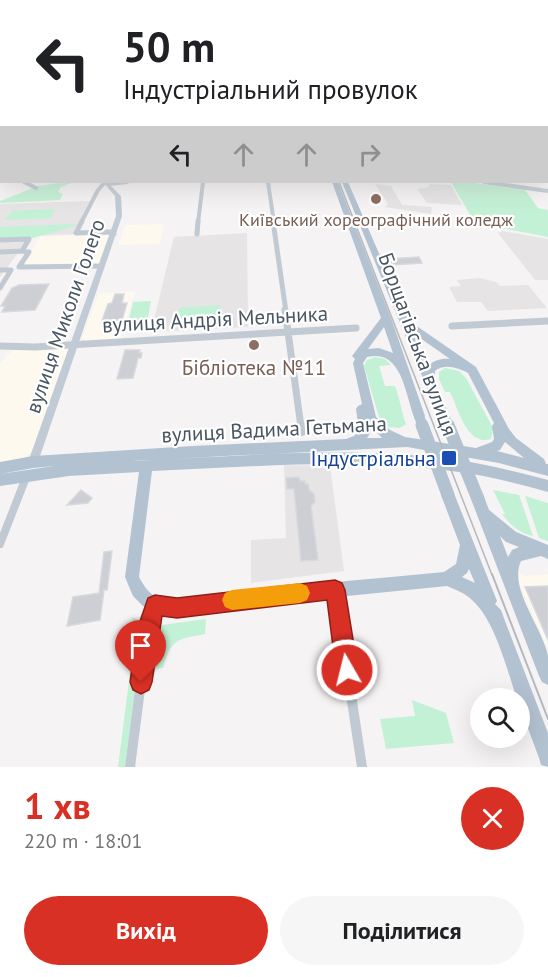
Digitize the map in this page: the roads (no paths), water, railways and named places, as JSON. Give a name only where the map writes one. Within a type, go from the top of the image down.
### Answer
[{"type":"main road","name":"вулиця Миколи Голего","points":[[33,462],[114,234],[120,204],[115,191],[107,183]]},
{"type":"main road","name":"Борщагівська вулиця","points":[[335,183],[466,544],[548,758]]},
{"type":"main road","name":"Борщагівська вулиця","points":[[345,183],[480,504],[548,676]]},
{"type":"main road","points":[[348,443],[358,440],[366,428],[354,363],[386,318]]},
{"type":"main road","points":[[403,320],[472,370],[512,442],[548,469]]},
{"type":"main road","points":[[401,363],[389,355],[375,351],[364,354],[358,363],[371,419],[386,434],[407,442]]},
{"type":"main road","points":[[432,388],[430,370],[438,363],[459,365],[471,374],[501,436],[496,446],[476,452]]},
{"type":"main road","name":"вулиця Вадима Гетьмана","points":[[0,468],[33,462],[348,443],[407,442],[476,452],[548,469]]},
{"type":"main road","name":"вулиця Вадима Гетьмана","points":[[0,480],[27,475],[146,466],[338,458],[401,459],[493,472],[548,486]]},
{"type":"main road","points":[[146,466],[132,577],[138,591],[155,605],[177,608],[447,579],[470,587],[483,599],[497,621]]},
{"type":"main road","points":[[480,504],[491,521],[511,537],[546,551]]},
{"type":"main road","points":[[447,579],[462,568],[466,557],[466,544]]},
{"type":"main road","points":[[513,592],[511,567],[517,555],[529,551],[546,551]]},
{"type":"street","points":[[26,183],[36,188]]},
{"type":"street","points":[[105,183],[98,190],[76,234],[110,232],[114,234]]},
{"type":"street","points":[[197,234],[203,183]]},
{"type":"street","points":[[268,183],[302,432]]},
{"type":"street","points":[[491,183],[548,191]]},
{"type":"street","points":[[0,240],[29,239],[22,251]]},
{"type":"street","points":[[0,252],[29,252],[19,267]]},
{"type":"street","points":[[0,288],[15,266],[102,266]]},
{"type":"street","points":[[0,270],[11,270]]},
{"type":"street","points":[[452,326],[548,321]]},
{"type":"street","name":"вулиця Андрія Мельника","points":[[0,346],[356,328]]},
{"type":"street","points":[[0,544],[27,475]]},
{"type":"street","points":[[335,590],[362,767]]},
{"type":"street","points":[[130,767],[148,627],[155,605]]},
{"type":"tram line","points":[[339,183],[492,575]]},
{"type":"tram line","points":[[492,574],[548,719]]},
{"type":"place","name":"Київський хореографічний коледж","points":[[376,199]]},
{"type":"place","name":"Бібліотека №11","points":[[254,345]]},
{"type":"place","name":"Індустріальна","points":[[449,458]]}]
